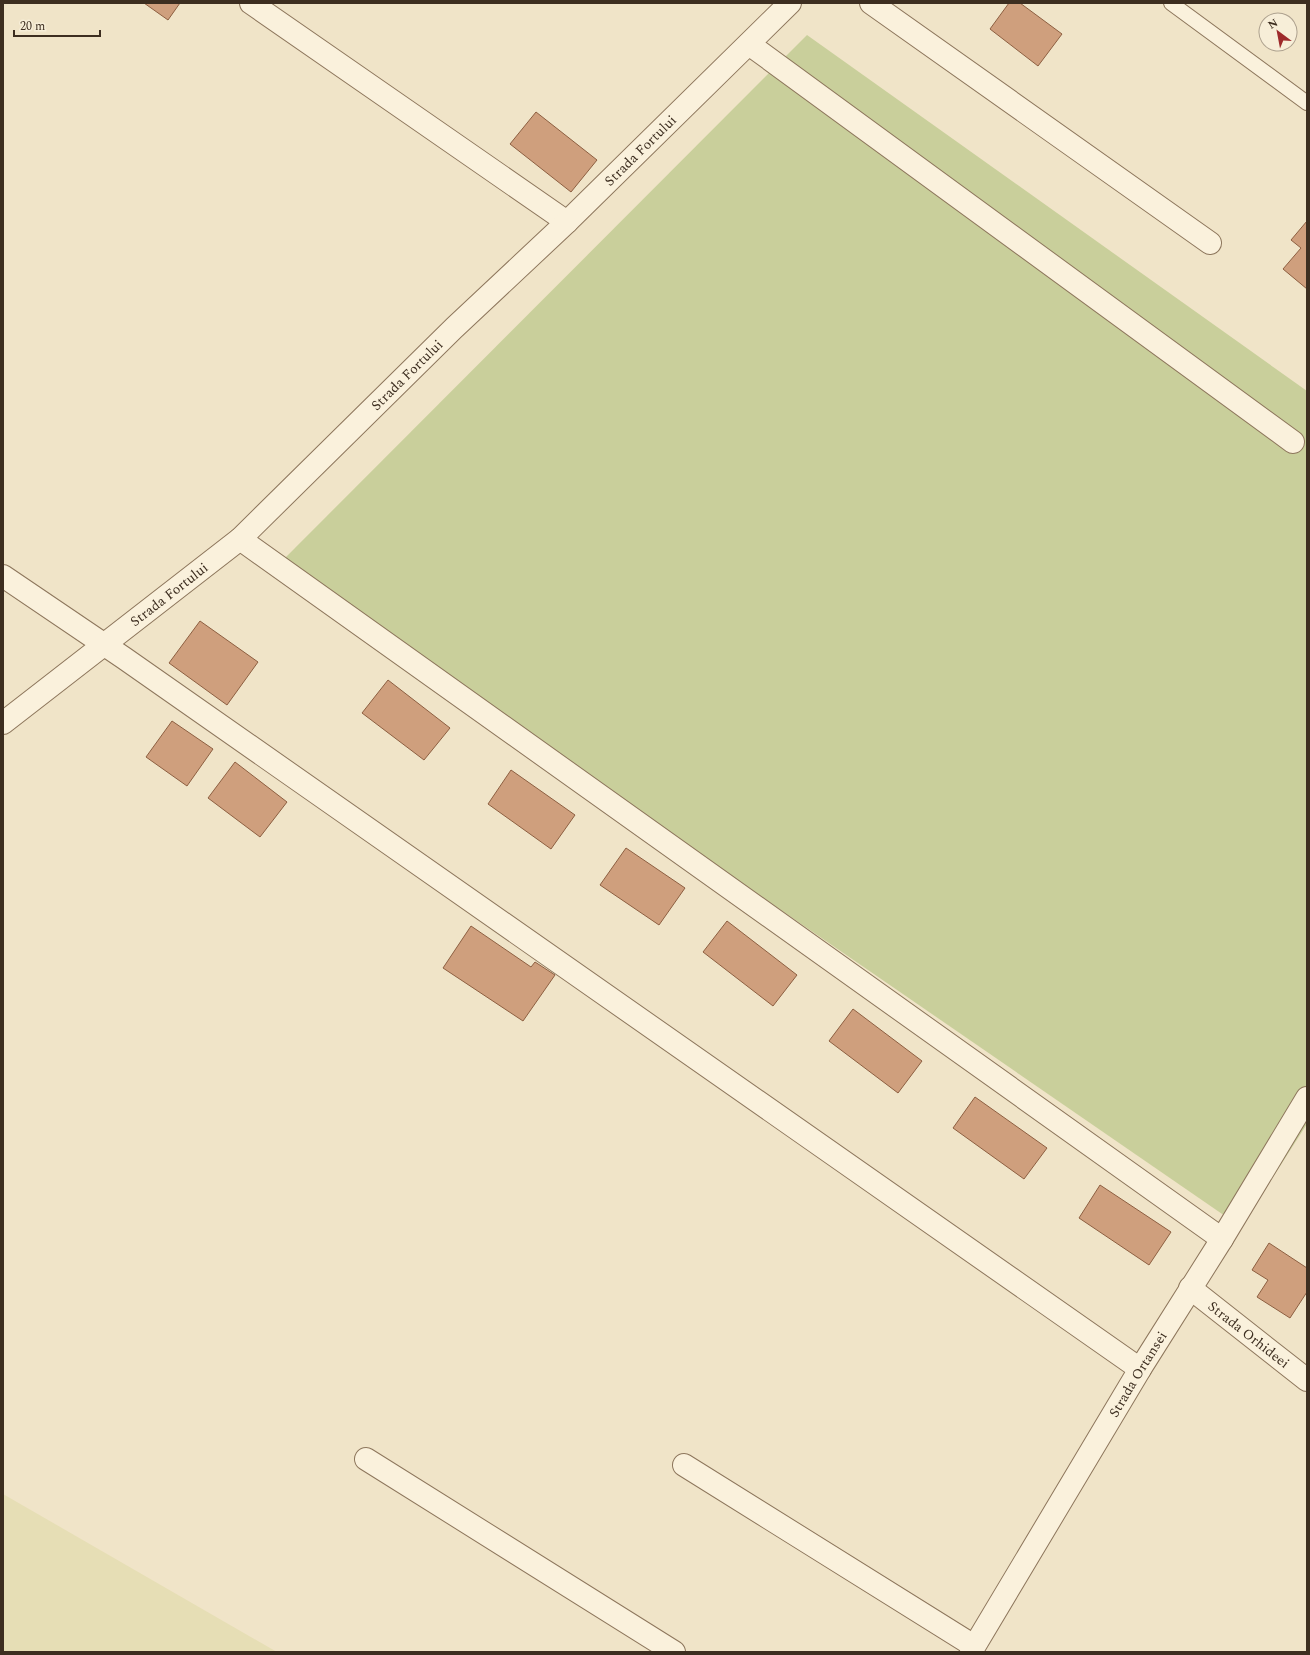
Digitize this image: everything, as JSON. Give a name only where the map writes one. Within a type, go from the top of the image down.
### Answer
[{"type":"street","points":[[251,3],[567,222]]},
{"type":"street","name":"Strada Fortului","points":[[3,723],[15,712],[104,646],[240,539],[454,328],[567,222],[790,3]]},
{"type":"street","points":[[871,3],[1210,243]]},
{"type":"street","points":[[748,44],[1293,442]]},
{"type":"street","points":[[240,539],[1222,1239]]},
{"type":"street","points":[[3,576],[1140,1369]]},
{"type":"street","name":"Strada Ortansei","points":[[973,1649],[1140,1369],[1222,1239],[1307,1098]]},
{"type":"street","name":"Strada Orhideei","points":[[1190,1288],[1307,1380]]},
{"type":"street","points":[[366,1459],[674,1652]]},
{"type":"street","points":[[684,1465],[973,1649]]},
{"type":"lane","points":[[1171,3],[1307,102]]},
{"type":"shaded area","points":[[3,1494],[277,1652],[3,1652]]},
{"type":"green space","points":[[807,35],[1307,391],[1307,1124],[1241,1227],[279,564]]},
{"type":"building","points":[[144,3],[180,3],[168,20]]},
{"type":"building","points":[[1009,3],[1020,3],[1062,34],[1038,66],[990,29]]},
{"type":"building","points":[[536,112],[597,160],[571,192],[510,144]]},
{"type":"building","points":[[1307,221],[1307,289],[1283,269],[1301,248],[1291,240]]},
{"type":"building","points":[[200,621],[258,662],[227,705],[169,663]]},
{"type":"building","points":[[388,680],[450,728],[424,760],[362,713]]},
{"type":"building","points":[[172,721],[213,749],[187,786],[146,757]]},
{"type":"building","points":[[235,762],[287,802],[260,837],[208,798]]},
{"type":"building","points":[[511,770],[575,815],[551,849],[488,804]]},
{"type":"building","points":[[626,848],[685,888],[659,925],[600,885]]},
{"type":"building","points":[[727,921],[797,975],[773,1006],[703,952]]},
{"type":"building","points":[[471,926],[531,967],[535,962],[555,975],[523,1021],[443,968]]},
{"type":"building","points":[[853,1009],[922,1061],[898,1093],[829,1041]]},
{"type":"building","points":[[975,1097],[1047,1148],[1024,1179],[953,1128]]},
{"type":"building","points":[[1100,1185],[1171,1232],[1149,1265],[1079,1218]]},
{"type":"building","points":[[1269,1243],[1307,1268],[1307,1292],[1290,1318],[1257,1297],[1268,1280],[1252,1270]]}]
